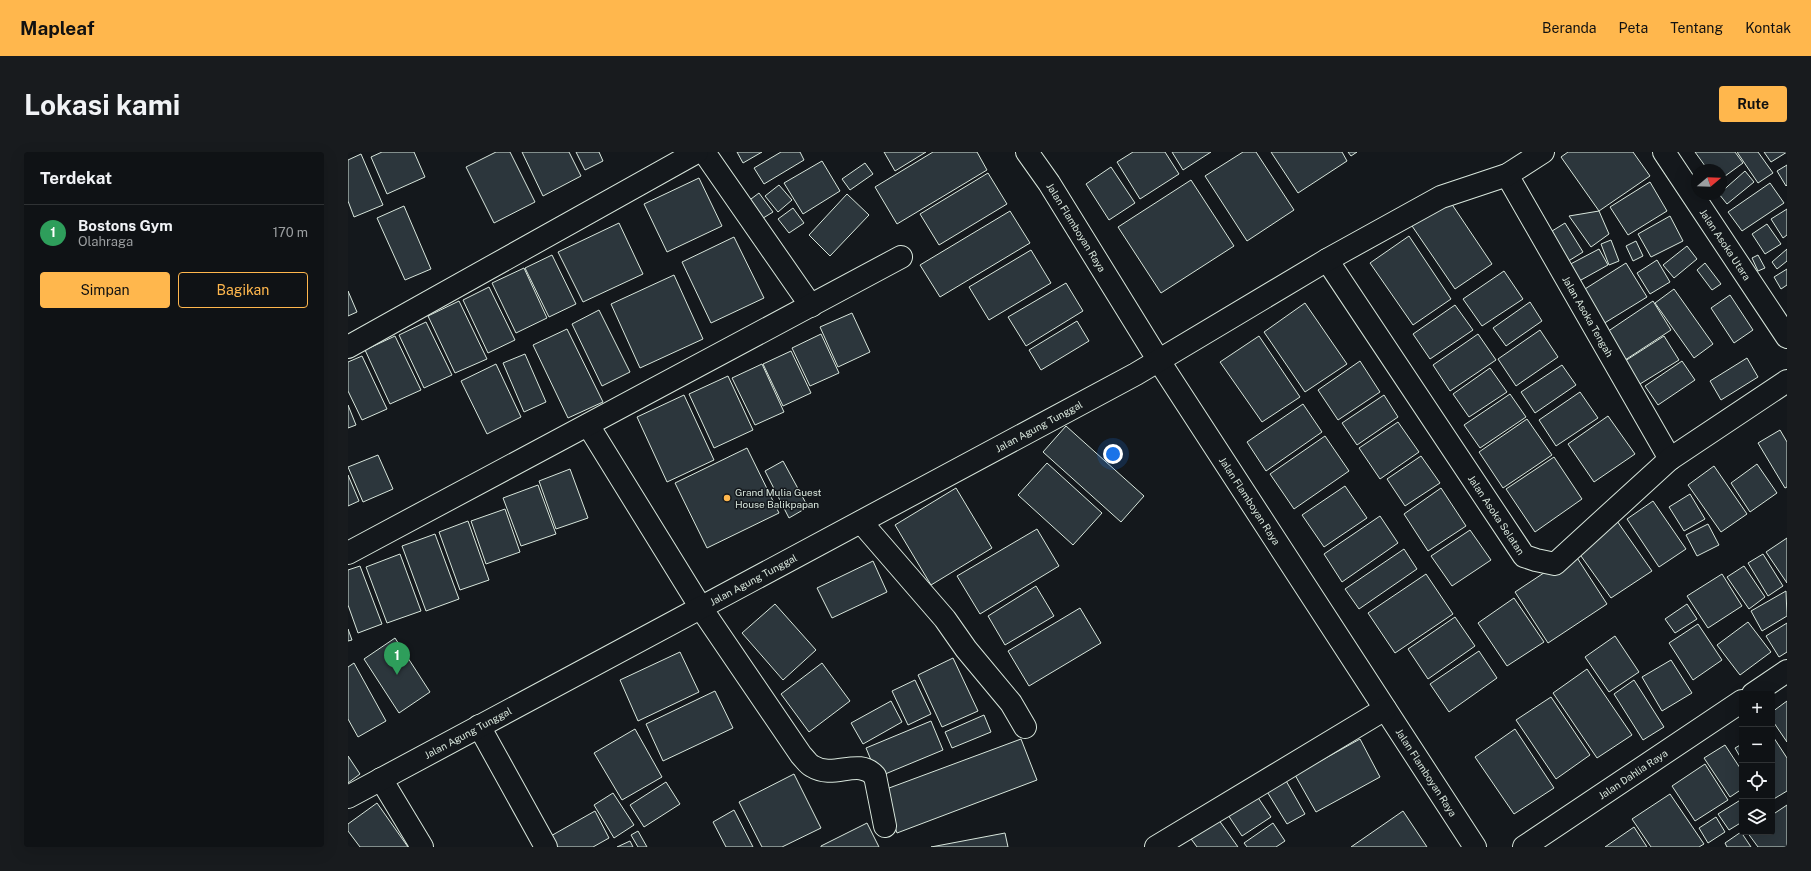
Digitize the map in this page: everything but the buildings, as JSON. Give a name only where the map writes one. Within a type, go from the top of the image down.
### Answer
[{"type":"street","points":[[348,347],[697,152]]},
{"type":"street","points":[[704,152],[811,306]]},
{"type":"street","name":"Jalan Agung Tunggal","points":[[348,797],[1159,362],[1327,260],[1441,197],[1507,175],[1543,152]]},
{"type":"street","name":"Jalan Asoka Utara","points":[[1664,152],[1787,337]]},
{"type":"street","name":"Jalan Flamboyan Raya","points":[[1036,155],[1049,183],[1159,362],[1475,847]]},
{"type":"street","name":"Jalan Asoka Tengah","points":[[1507,175],[1670,459]]},
{"type":"street","points":[[348,553],[900,257]]},
{"type":"street","name":"Jalan Asoka Selatan","points":[[1327,260],[1524,556],[1536,560],[1555,564],[1670,459],[1787,381]]},
{"type":"street","points":[[588,425],[701,608],[801,755],[811,766],[822,771],[838,771],[861,767],[870,770],[875,776],[884,826]]},
{"type":"street","points":[[861,522],[945,619],[966,649],[1011,704],[1025,727]]},
{"type":"street","points":[[1757,691],[1787,671]]},
{"type":"street","name":"Jalan Dahlia Raya","points":[[1524,847],[1739,703]]},
{"type":"street","points":[[1156,847],[1385,709]]},
{"type":"street","points":[[479,726],[546,847]]},
{"type":"street","points":[[381,779],[422,847]]},
{"type":"place","name":"Grand Mulia Guest House Balikpapan","points":[[727,498]]},
{"type":"place","name":"Bostons Gym","points":[[397,675]]}]
